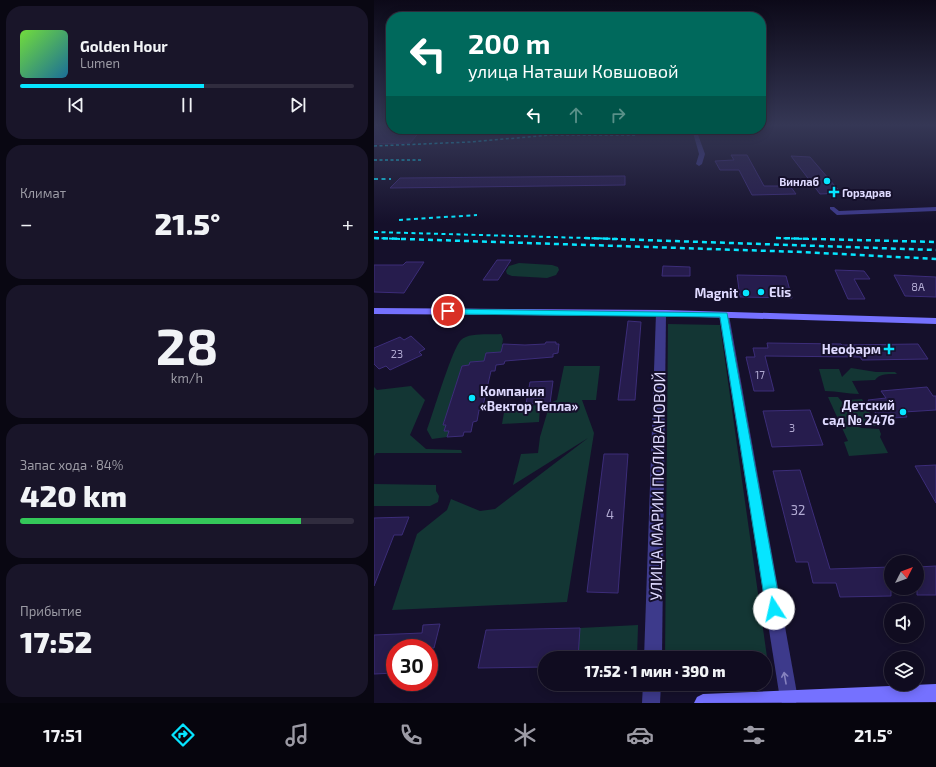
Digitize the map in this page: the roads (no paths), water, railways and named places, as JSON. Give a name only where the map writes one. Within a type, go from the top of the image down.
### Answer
[{"type":"street","points":[[699,164],[701,157]]},
{"type":"street","points":[[832,208],[837,213],[936,209]]},
{"type":"street","points":[[374,310],[661,313],[936,322]]},
{"type":"street","name":"УЛИЦА МАРИИ ПОЛИВАНОВОЙ","points":[[653,651],[661,313]]},
{"type":"street","points":[[724,315],[789,699]]},
{"type":"street","points":[[651,703],[652,691]]},
{"type":"street","points":[[703,703],[936,693]]},
{"type":"railway","points":[[374,160],[422,160]]},
{"type":"railway","points":[[374,179],[391,179]]},
{"type":"railway","points":[[399,220],[477,215]]},
{"type":"railway","points":[[374,232],[621,239]]},
{"type":"railway","points":[[400,239],[374,238],[802,252],[936,259]]},
{"type":"railway","points":[[585,238],[936,250]]},
{"type":"railway","points":[[809,239],[776,238],[936,242]]},
{"type":"place","name":"Винлаб","points":[[827,181]]},
{"type":"place","name":"Горздрав","points":[[834,192]]},
{"type":"place","name":"Elis","points":[[761,292]]},
{"type":"place","name":"Magnit","points":[[746,293]]},
{"type":"place","name":"Неофарм","points":[[889,349]]},
{"type":"place","name":"Компания «Вектор Тепла»","points":[[472,398]]},
{"type":"place","name":"Детский сад № 2476","points":[[903,412]]}]
